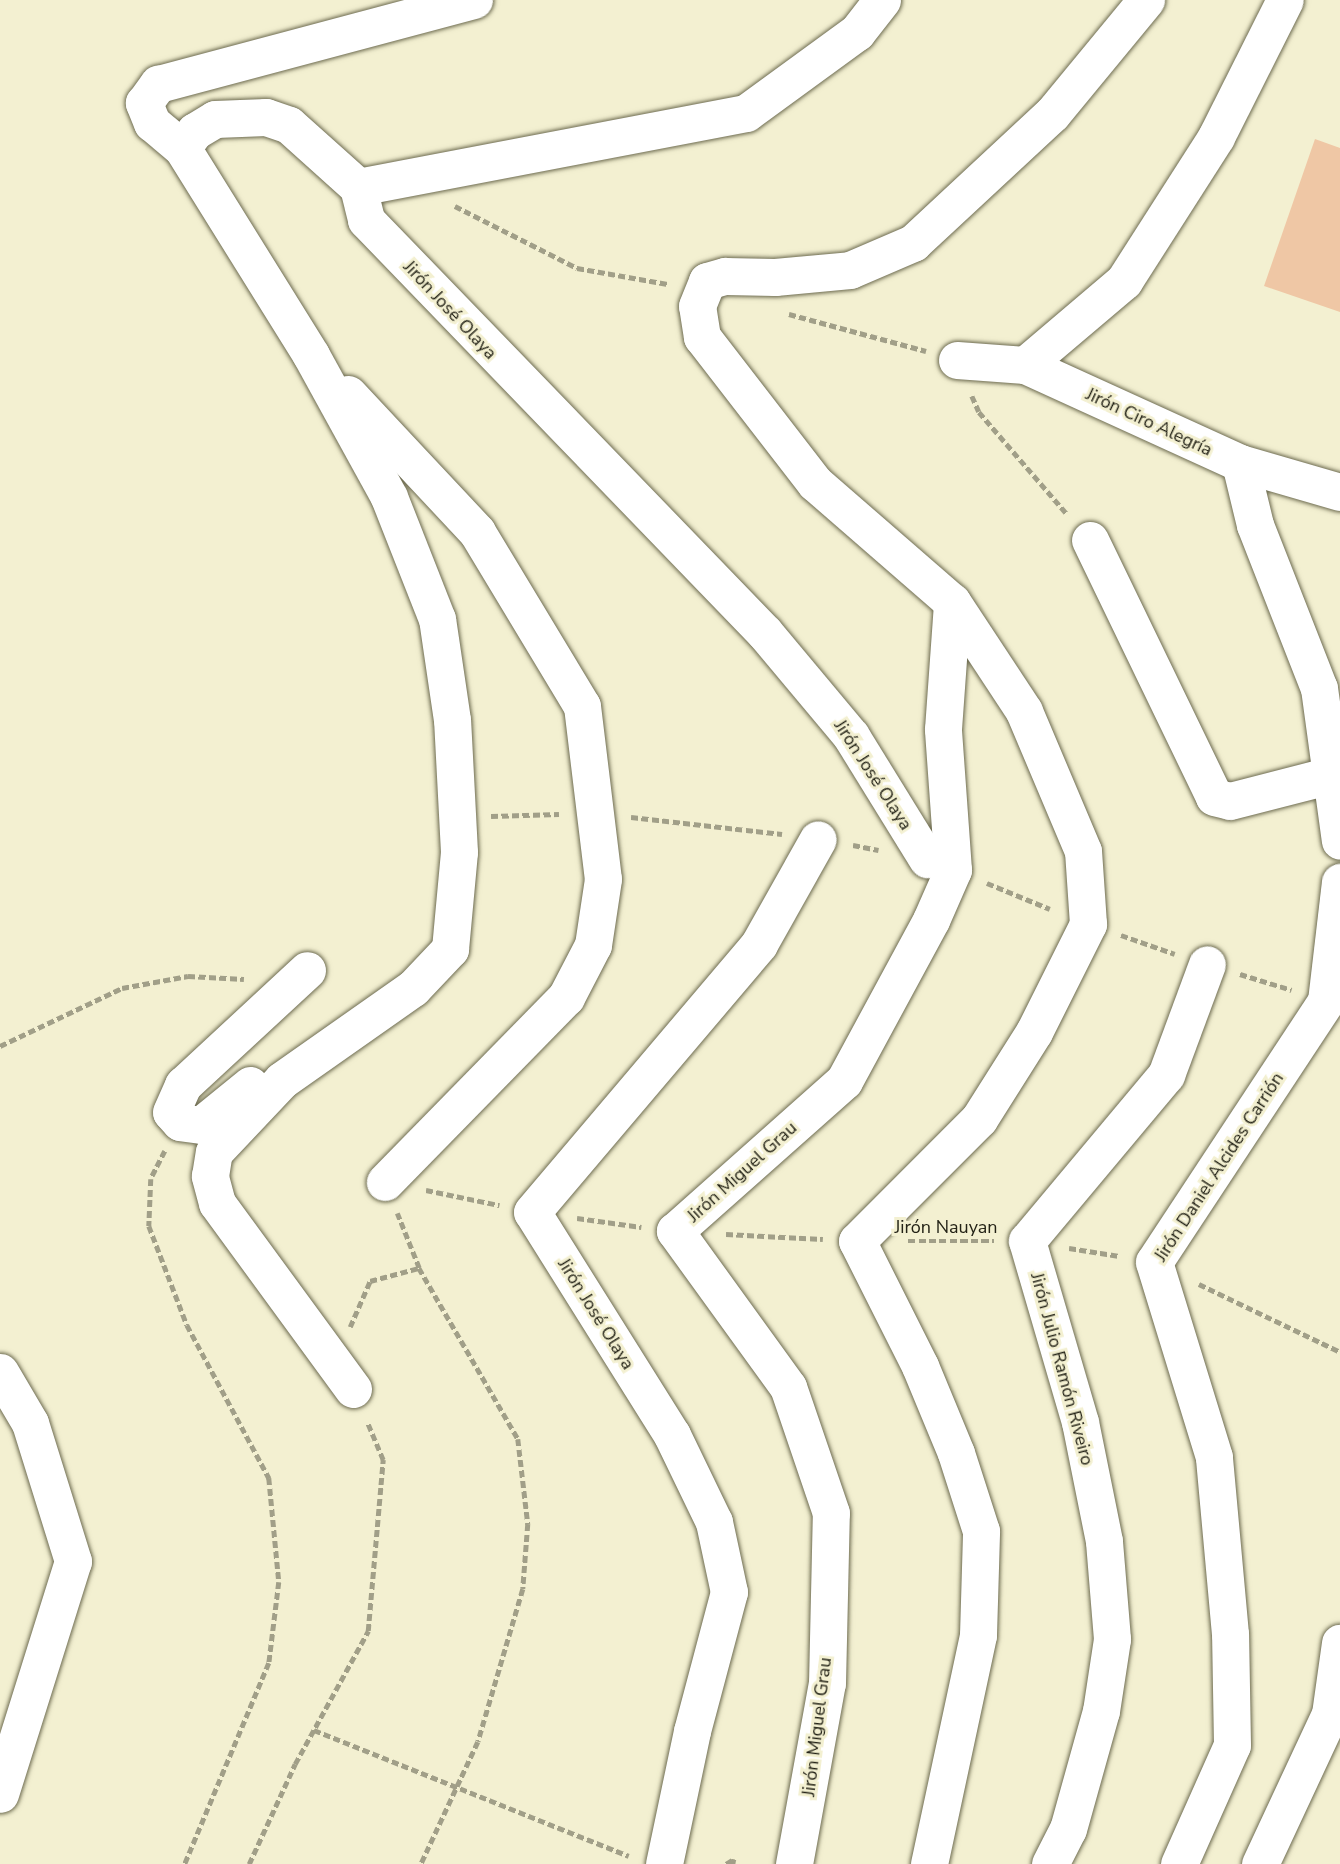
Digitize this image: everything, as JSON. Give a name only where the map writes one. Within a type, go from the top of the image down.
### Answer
[{"type":"street","points":[[353,1389],[217,1203],[211,1176],[214,1152],[282,1080],[413,988],[450,949],[459,852],[452,720],[436,619],[389,497],[311,355],[182,148],[152,123],[144,103],[158,84],[474,0]]},
{"type":"street","points":[[182,148],[195,131],[215,119],[266,117],[289,125],[358,187],[746,113],[857,32],[882,0]]},
{"type":"street","points":[[929,1864],[978,1635],[981,1531],[957,1452],[920,1366],[857,1241],[979,1119],[1034,1032],[1088,924],[1083,851],[1024,711],[952,602],[815,483],[702,337],[697,306],[700,290],[707,281],[725,276],[775,277],[850,271],[913,243],[1052,114],[1146,0]]},
{"type":"street","points":[[1025,365],[1125,281],[1216,137],[1284,0]]},
{"type":"street","name":"Jirón José Olaya","points":[[358,187],[366,220],[765,634],[851,736],[928,859]]},
{"type":"street","points":[[311,355],[477,532],[582,706],[603,879],[593,945],[566,997],[385,1182]]},
{"type":"street","name":"Jirón Ciro Alegría","points":[[957,359],[1025,365],[1240,463],[1340,492]]},
{"type":"street","points":[[1240,463],[1255,525],[1319,688],[1340,841]]},
{"type":"street","points":[[1090,540],[1214,797],[1230,801],[1331,775]]},
{"type":"street","name":"Jirón Miguel Grau","points":[[794,1864],[827,1684],[831,1513],[788,1387],[675,1231],[844,1081],[931,920],[953,870],[943,729],[952,602]]},
{"type":"street","points":[[532,1212],[759,944],[818,839]]},
{"type":"street","name":"Jirón Daniel Alcides Carrión","points":[[1179,1864],[1232,1745],[1230,1634],[1214,1457],[1154,1262],[1326,1000],[1340,882]]},
{"type":"street","points":[[1027,1241],[1166,1075],[1207,964]]},
{"type":"street","points":[[282,1080],[248,1085],[201,1125],[180,1122],[171,1112],[183,1085],[307,970]]},
{"type":"street","name":"Jirón José Olaya","points":[[532,1212],[672,1435],[715,1521],[729,1592],[692,1731],[650,1861]]},
{"type":"street","name":"Jirón Julio Ramón Riveiro","points":[[1027,1241],[1080,1422],[1104,1541],[1112,1639],[1101,1711],[1068,1829],[1050,1864]]},
{"type":"street","points":[[0,1372],[30,1423],[73,1561],[0,1794]]},
{"type":"street","points":[[1260,1864],[1330,1714],[1340,1643]]},
{"type":"path","points":[[957,359],[979,412],[1090,540]]},
{"type":"path","points":[[0,1046],[122,988],[188,976],[250,979],[257,1017]]},
{"type":"path","points":[[180,1122],[151,1179],[149,1226],[187,1325],[269,1478],[279,1582],[268,1663],[184,1864]]},
{"type":"path","name":"Jirón Nauyan","points":[[385,1182],[532,1212],[675,1231],[857,1241],[1027,1241],[1154,1262],[1340,1352]]},
{"type":"path","points":[[385,1182],[419,1268],[518,1439],[528,1524],[523,1589],[478,1741],[421,1864]]},
{"type":"path","points":[[308,1327],[347,1334],[370,1281],[419,1268]]},
{"type":"path","points":[[249,1864],[314,1730],[368,1631],[379,1544],[383,1460],[353,1389]]},
{"type":"path","points":[[314,1730],[458,1789],[650,1861]]},
{"type":"path","points":[[726,1864],[734,1859],[733,1864]]},
{"type":"shaded area","points":[[1315,139],[1340,148],[1340,312],[1264,286]]}]
